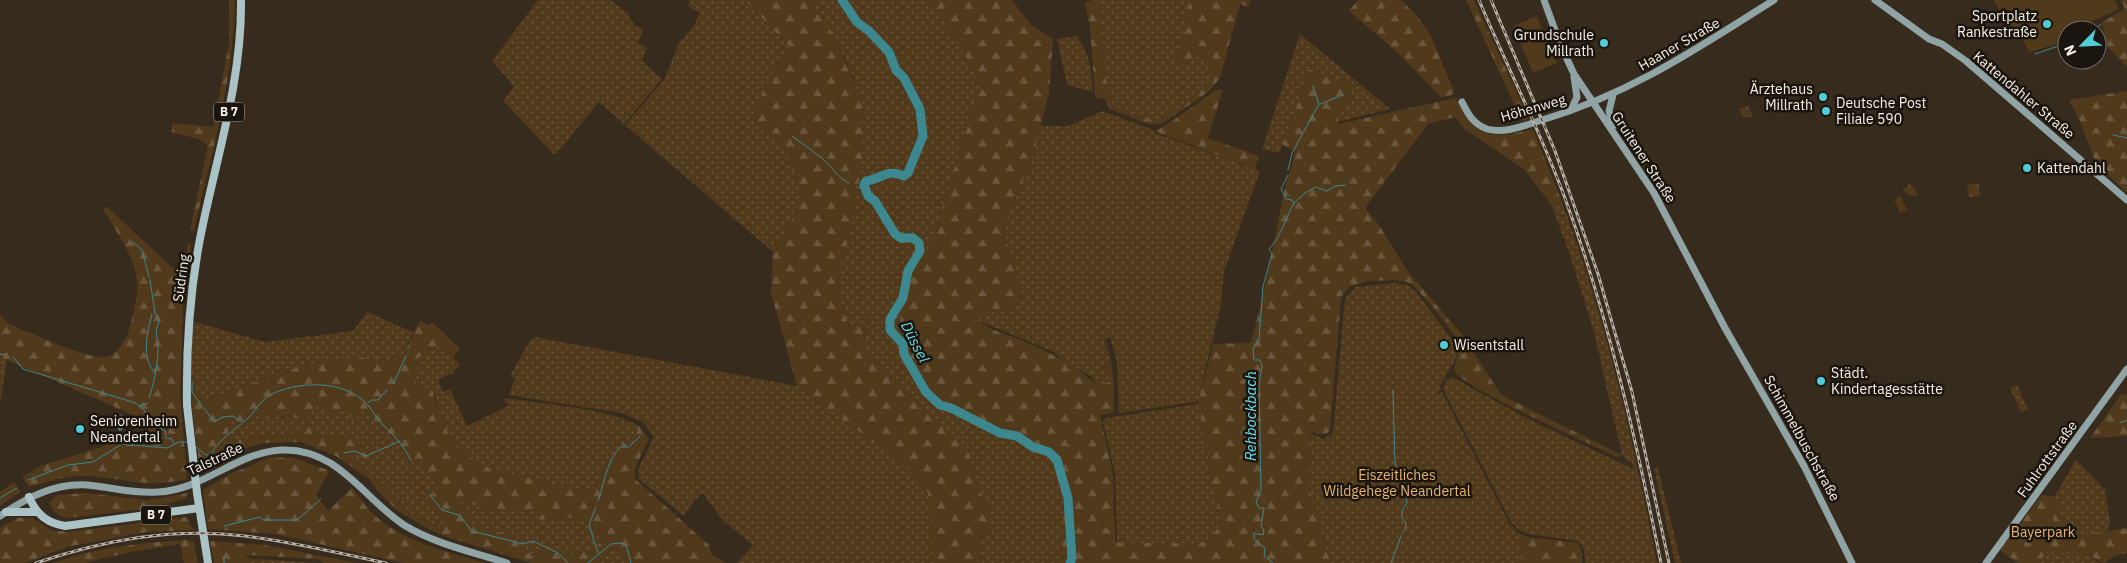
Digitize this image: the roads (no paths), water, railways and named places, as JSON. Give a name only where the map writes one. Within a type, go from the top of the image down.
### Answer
[{"type":"main road","name":"Südring","points":[[208,563],[197,493],[187,405],[188,332],[193,278],[203,223],[234,86],[241,30],[241,0]]},
{"type":"main road","name":"Gruitener Straße","points":[[1544,0],[1560,44],[1574,74],[1614,130],[1654,193],[1725,328]]},
{"type":"main road","name":"Haaner Straße","points":[[1593,102],[1613,95],[1688,55],[1774,0]]},
{"type":"main road","name":"Kattendahler Straße","points":[[1875,0],[1929,39],[1942,44],[1966,62],[2127,200]]},
{"type":"main road","points":[[1571,110],[1577,97],[1574,74]]},
{"type":"main road","points":[[1613,95],[1609,111],[1614,130]]},
{"type":"main road","name":"Höhenweg","points":[[1462,102],[1472,120],[1488,129],[1497,131],[1513,129],[1593,102]]},
{"type":"main road","name":"Schimmelbuschstraße","points":[[1725,328],[1804,466],[1852,563]]},
{"type":"main road","name":"Fuhlrottstraße","points":[[1986,563],[2127,369]]},
{"type":"main road","name":"Talstraße","points":[[3,514],[29,498],[52,489],[71,485],[155,492],[170,491],[198,482],[236,462],[259,453],[283,450],[306,452],[338,467],[405,525],[438,541],[507,563]]},
{"type":"main road","name":"B 7","points":[[29,498],[37,512],[54,524],[65,526],[199,508]]},
{"type":"main road","points":[[3,514],[37,512]]},
{"type":"water","points":[[121,414],[125,420],[122,430],[119,431],[116,421]]},
{"type":"waterway","name":"Düssel","points":[[842,0],[857,22],[869,31],[889,52],[896,70],[904,78],[920,109],[923,136],[908,173],[904,176],[893,173],[889,174],[866,181],[864,185],[868,196],[875,201],[895,234],[901,238],[913,238],[919,243],[920,251],[908,271],[903,298],[890,319],[890,330],[903,344],[904,354],[926,392],[940,405],[951,408],[1000,433],[1017,436],[1033,447],[1049,452],[1057,460],[1068,498],[1072,558],[1070,563]]},
{"type":"waterway","points":[[2035,54],[2057,46]]},
{"type":"waterway","name":"Rehbockbach","points":[[1288,170],[1292,153],[1319,104],[1313,86]]},
{"type":"waterway","points":[[1320,104],[1343,95]]},
{"type":"waterway","points":[[2113,135],[2127,138]]},
{"type":"waterway","points":[[792,136],[822,158],[849,184]]},
{"type":"waterway","name":"Rehbockbach","points":[[1273,563],[1264,556],[1265,548],[1254,539],[1254,533],[1263,535],[1264,530],[1261,526],[1264,508],[1259,508],[1256,502],[1261,490],[1259,384],[1262,366],[1260,360],[1254,360],[1253,349],[1259,340],[1263,286],[1272,254],[1269,249],[1280,234],[1294,203],[1292,200],[1286,199],[1281,189],[1288,175]]},
{"type":"waterway","points":[[1294,203],[1305,193],[1316,187],[1327,191],[1335,186],[1345,185]]},
{"type":"waterway","points":[[857,187],[864,189]]},
{"type":"waterway","points":[[133,242],[142,250],[149,277]]},
{"type":"waterway","points":[[149,398],[157,364],[156,330],[159,322],[155,313],[150,280]]},
{"type":"waterway","points":[[152,314],[146,345],[148,360],[155,373]]},
{"type":"waterway","points":[[0,354],[5,355]]},
{"type":"waterway","points":[[393,384],[406,356]]},
{"type":"waterway","points":[[13,357],[23,369],[136,403],[145,411],[151,423],[165,431],[166,438],[172,439],[174,443]]},
{"type":"waterway","points":[[192,383],[192,392],[202,406]]},
{"type":"waterway","points":[[196,447],[206,455],[211,454],[270,395],[294,387],[320,385],[346,390],[367,404],[381,423],[399,441],[411,460]]},
{"type":"waterway","points":[[368,403],[371,400],[378,400],[387,390]]},
{"type":"waterway","points":[[1393,390],[1395,464],[1403,475]]},
{"type":"waterway","points":[[139,406],[148,403]]},
{"type":"waterway","points":[[204,408],[214,422],[223,417],[233,416],[242,422]]},
{"type":"waterway","points":[[2120,423],[2127,420]]},
{"type":"waterway","points":[[598,501],[612,458],[621,447],[629,447],[640,436]]},
{"type":"waterway","points":[[344,453],[355,451],[366,456],[400,441]]},
{"type":"waterway","points":[[28,480],[68,465],[93,462],[122,444],[167,448],[179,442],[188,442]]},
{"type":"waterway","points":[[1404,479],[1407,503],[1402,511],[1402,515],[1406,523],[1405,531]]},
{"type":"waterway","points":[[0,498],[17,488]]},
{"type":"waterway","points":[[430,495],[442,510],[459,515],[472,531],[523,544],[533,541],[558,553],[568,563]]},
{"type":"waterway","points":[[224,526],[260,517],[263,520],[297,520],[321,499]]},
{"type":"waterway","points":[[596,507],[589,525],[598,553]]},
{"type":"waterway","points":[[1391,563],[1401,536]]},
{"type":"waterway","points":[[588,563],[611,544],[623,543],[627,548],[631,563]]},
{"type":"waterway","points":[[224,557],[224,563]]},
{"type":"railway","points":[[1479,0],[1546,150],[1581,245],[1620,380],[1642,471],[1661,563]]},
{"type":"railway","points":[[1491,0],[1555,151],[1598,274],[1632,392],[1669,563]]},
{"type":"railway","points":[[36,563],[113,542],[192,533],[263,538],[386,563]]},
{"type":"place","name":"Sportplatz Rankestraße","points":[[2047,24]]},
{"type":"place","name":"Grundschule Millrath","points":[[1604,43]]},
{"type":"place","name":"Ärztehaus Millrath","points":[[1823,97]]},
{"type":"place","name":"Deutsche Post Filiale 590","points":[[1826,111]]},
{"type":"place","name":"Kattendahl","points":[[2027,168]]},
{"type":"place","name":"Wisentstall","points":[[1444,345]]},
{"type":"place","name":"Städt. Kindertagesstätte","points":[[1821,381]]},
{"type":"place","name":"Seniorenheim Neandertal","points":[[80,429]]},
{"type":"park label","name":"Eiszeitliches Wildgehege Neandertal","points":[[1397,484]]},
{"type":"park label","name":"Bayerpark","points":[[2043,532]]}]
